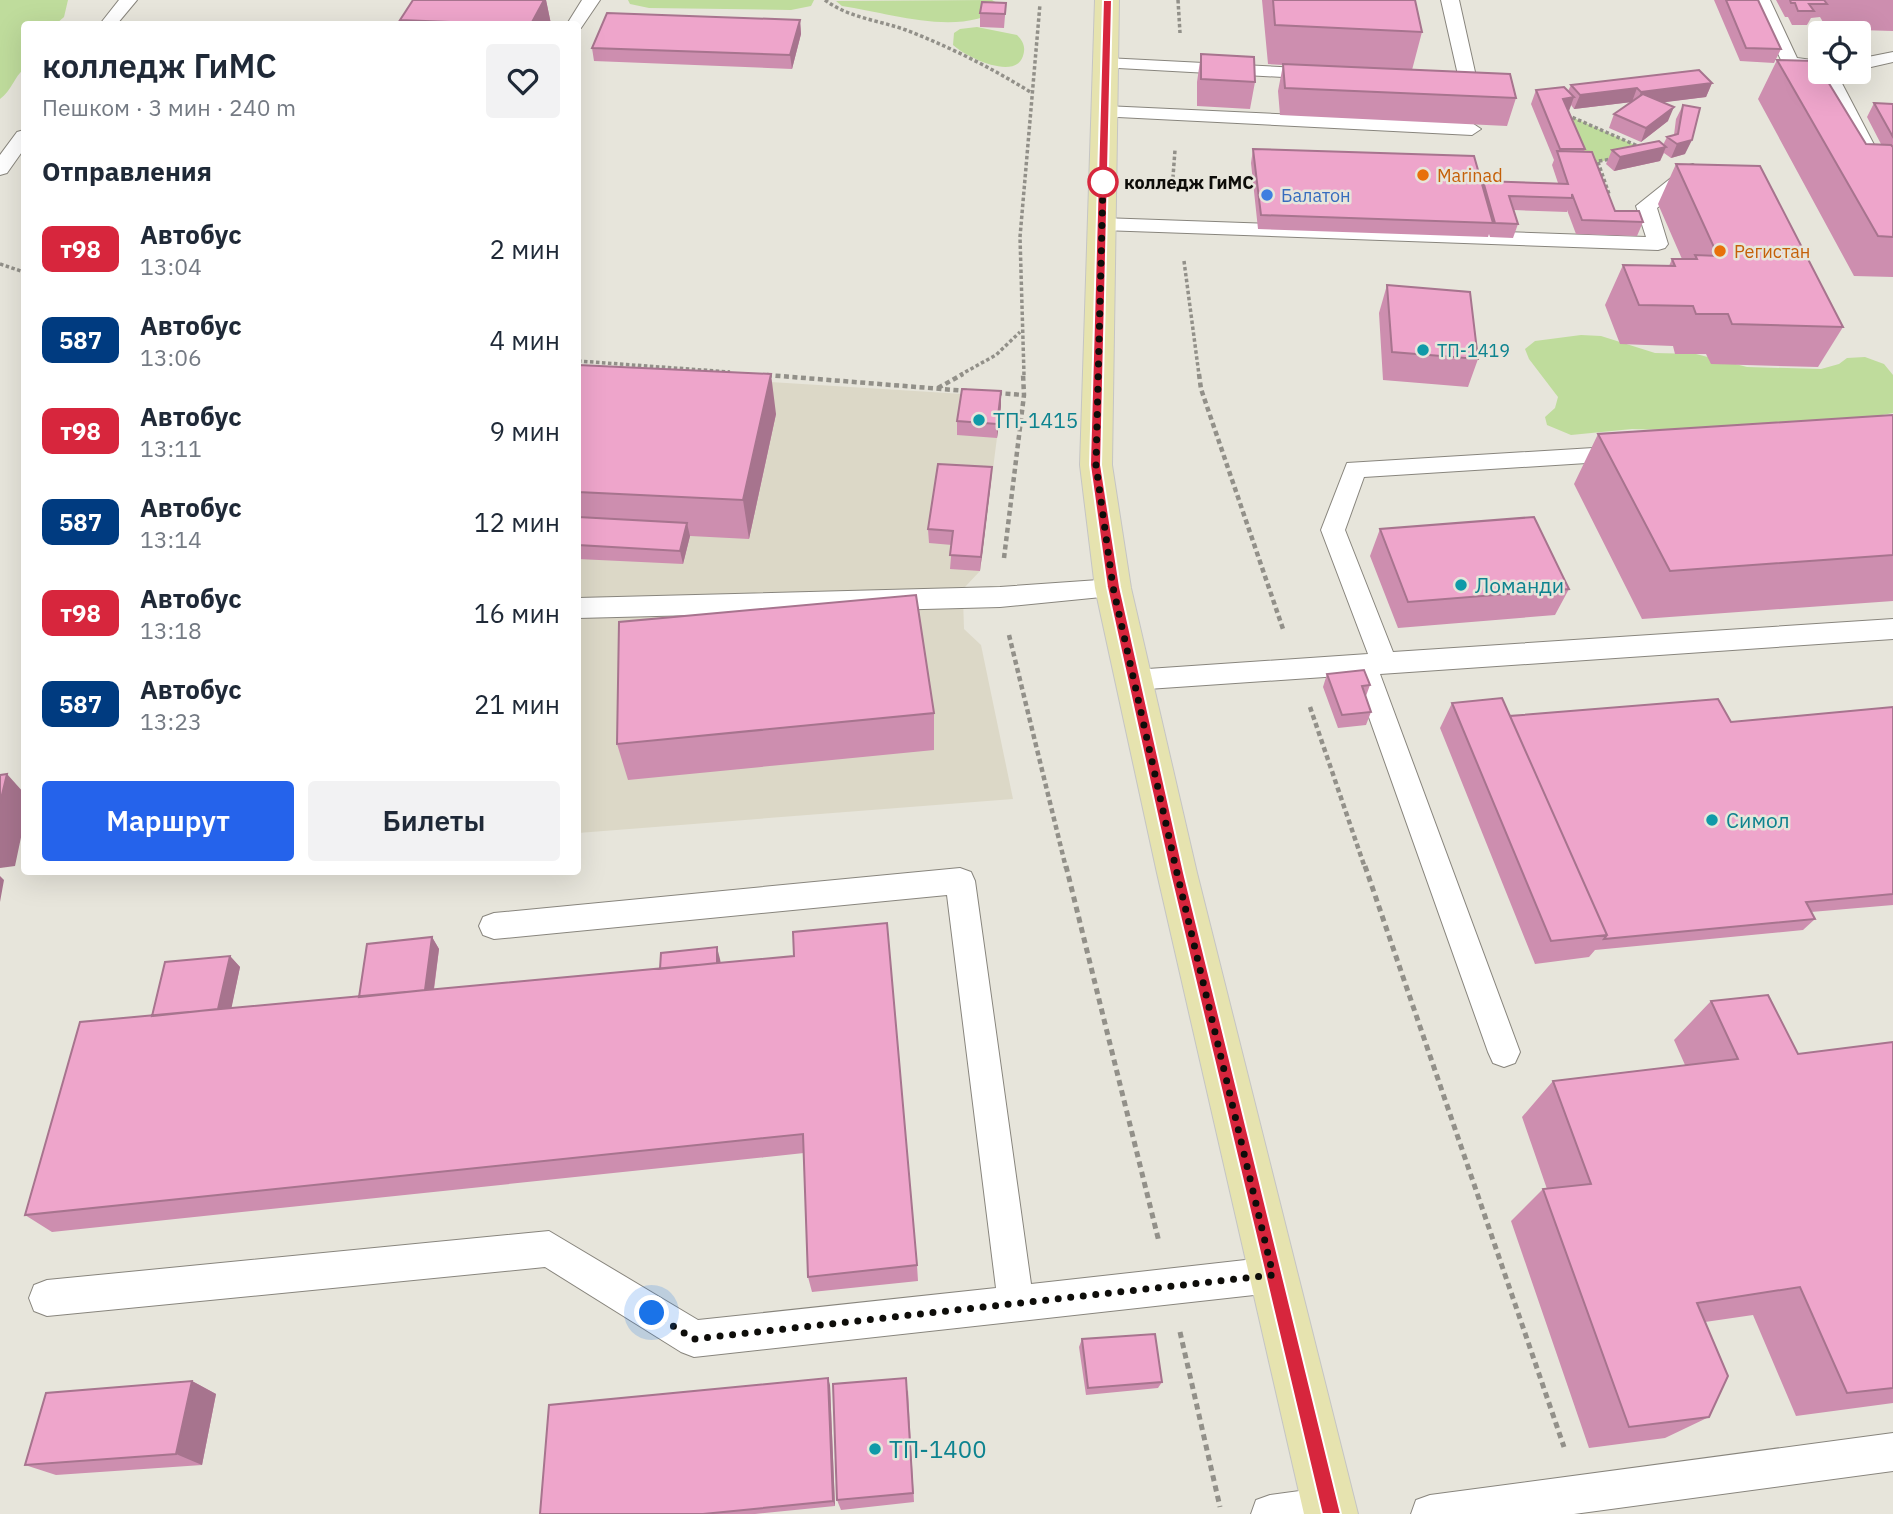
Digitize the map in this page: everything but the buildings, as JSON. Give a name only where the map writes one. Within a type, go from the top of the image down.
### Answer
[{"type":"main road","points":[[1107,0],[1096,465],[1113,587],[1330,1510]]},
{"type":"lane","points":[[110,21],[128,0]]},
{"type":"lane","points":[[577,21],[592,0]]},
{"type":"lane","points":[[1426,79],[1468,81],[1450,0]]},
{"type":"lane","points":[[1761,0],[1790,62],[1808,64]]},
{"type":"lane","points":[[1871,62],[1893,57]]},
{"type":"lane","points":[[1106,63],[1343,75]]},
{"type":"lane","points":[[1833,84],[1874,167],[1893,197]]},
{"type":"lane","points":[[1105,112],[1472,129]]},
{"type":"lane","points":[[0,169],[21,140]]},
{"type":"lane","points":[[1102,224],[1658,244],[1646,206],[1692,170],[1719,172]]},
{"type":"lane","points":[[1504,1052],[1373,663],[1333,530],[1355,469],[1645,453]]},
{"type":"lane","points":[[581,608],[1000,597],[1113,587]]},
{"type":"lane","points":[[1133,680],[1893,629]]},
{"type":"lane","points":[[494,926],[960,881],[1016,1303]]},
{"type":"lane","points":[[47,1297],[548,1249],[694,1339],[1273,1275]]},
{"type":"lane","points":[[1430,1514],[1893,1452]]},
{"type":"lane","points":[[1270,1514],[1330,1510]]},
{"type":"path","points":[[825,0],[836,9],[851,15],[903,29],[1006,76],[1033,93]]},
{"type":"path","points":[[1178,0],[1181,67]]},
{"type":"path","points":[[1040,4],[1020,237],[1024,395],[1000,597],[1170,1286],[1222,1514]]},
{"type":"path","points":[[1567,115],[1692,170]]},
{"type":"path","points":[[1179,116],[1171,184],[1201,388],[1580,1494]]},
{"type":"path","points":[[1585,162],[1651,152]]},
{"type":"path","points":[[1598,162],[1611,200]]},
{"type":"path","points":[[0,264],[21,271]]},
{"type":"path","points":[[938,388],[996,355],[1021,332]]},
{"type":"path","points":[[581,361],[730,372]]},
{"type":"path","points":[[758,374],[975,391]]},
{"type":"path","points":[[987,392],[1024,395]]},
{"type":"shaded area","points":[[581,370],[963,394],[1001,406],[980,571],[964,588],[963,598],[964,629],[981,645],[1013,799],[581,833]]},
{"type":"green space","points":[[0,0],[68,0],[64,17],[59,21],[21,21],[21,72],[0,99]]},
{"type":"green space","points":[[628,0],[814,0],[811,6],[791,10],[649,8],[630,4]]},
{"type":"green space","points":[[992,0],[1004,7],[967,21],[946,22],[903,18],[842,6],[836,1]]},
{"type":"green space","points":[[977,27],[1017,35],[1024,50],[1018,63],[1011,67],[990,64],[953,45],[954,33],[960,29]]},
{"type":"green space","points":[[1567,115],[1651,152],[1585,162]]},
{"type":"green space","points":[[1581,335],[1601,336],[1655,353],[1696,354],[1747,367],[1821,369],[1839,364],[1847,358],[1865,357],[1884,364],[1893,375],[1893,413],[1854,420],[1702,431],[1632,429],[1571,435],[1547,425],[1545,417],[1555,408],[1558,397],[1529,359],[1525,349],[1535,341]]},
{"type":"bus line","name":"т98","points":[[1107,0],[1096,465],[1113,587],[1177,873],[1331,1514]]},
{"type":"place","name":"Marinad","points":[[1423,175]]},
{"type":"place","name":"колледж ГиМС","points":[[1103,182]]},
{"type":"place","name":"Балатон","points":[[1267,195]]},
{"type":"place","name":"Регистан","points":[[1720,251]]},
{"type":"place","name":"ТП-1419","points":[[1423,350]]},
{"type":"place","name":"ТП-1415","points":[[979,420]]},
{"type":"place","name":"Ломанди","points":[[1461,585]]},
{"type":"place","name":"Симол","points":[[1712,820]]},
{"type":"place","name":"ТП-1400","points":[[875,1449]]},
{"type":"route","points":[[652,1313],[694,1339],[1273,1275],[1177,873],[1113,587],[1096,465],[1103,182]]}]
